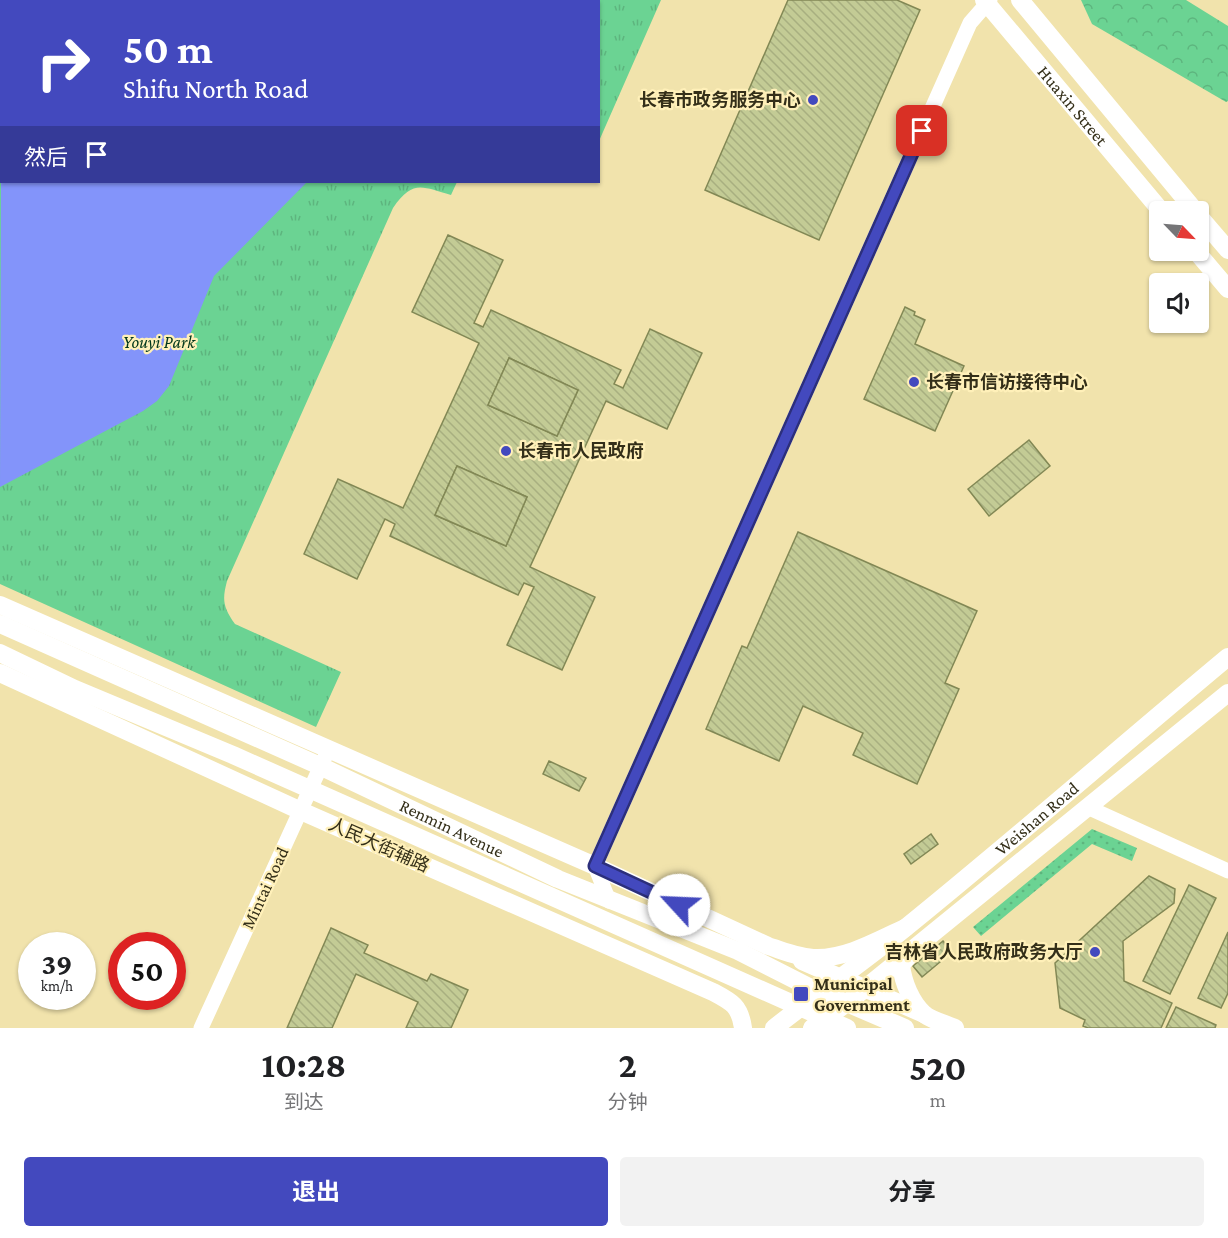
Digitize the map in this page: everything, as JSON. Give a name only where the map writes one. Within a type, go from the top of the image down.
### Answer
[{"type":"main road","name":"Huaxin Street","points":[[1020,0],[1187,201]]},
{"type":"main road","name":"Huaxin Street","points":[[987,1],[1153,201]]},
{"type":"main road","name":"Huaxin Street","points":[[1209,227],[1228,250]]},
{"type":"main road","points":[[1204,261],[1228,290]]},
{"type":"main road","points":[[0,605],[595,866],[768,946],[955,1028]]},
{"type":"main road","name":"Renmin Avenue","points":[[0,624],[320,766],[558,879],[738,951],[820,992],[905,1028]]},
{"type":"main road","name":"Renmin Avenue","points":[[0,653],[75,689],[233,755],[800,1008],[818,1023],[847,1028]]},
{"type":"main road","name":"Weishan Road","points":[[774,1028],[905,928],[1228,657]]},
{"type":"main road","name":"人民大街辅路","points":[[0,672],[301,811],[713,992],[727,999],[739,1011],[743,1028]]},
{"type":"main road","name":"Weishan Road","points":[[818,1023],[847,1003],[1228,693]]},
{"type":"main road","points":[[768,946],[798,956],[819,958],[847,953],[905,928]]},
{"type":"main road","points":[[920,942],[902,965],[902,978],[924,1014]]},
{"type":"street","points":[[609,901],[595,866],[970,23],[987,1]]},
{"type":"street","name":"Mintai Road","points":[[201,1028],[328,748]]},
{"type":"street","points":[[1087,807],[1228,871]]},
{"type":"green space","name":"Youyi Park","points":[[600,0],[661,0],[600,139]]},
{"type":"green space","points":[[1081,0],[1186,0],[1228,26],[1228,101],[1226,102],[1092,24]]},
{"type":"green space","name":"Youyi Park","points":[[0,183],[457,183],[451,195],[425,188],[412,189],[393,208],[227,581],[224,593],[225,603],[235,624],[341,672],[316,727],[0,584]]},
{"type":"green space","points":[[1092,829],[1137,848],[1132,861],[1092,844],[981,936],[973,927]]},
{"type":"water","points":[[1,183],[306,183],[214,276],[169,386],[157,401],[143,411],[0,487]]},
{"type":"building","name":"长春市政务服务中心","points":[[788,0],[897,0],[920,10],[819,240],[705,190]]},
{"type":"building","name":"长春市人民政府","points":[[448,235],[503,260],[474,323],[483,327],[491,310],[621,370],[614,384],[623,388],[650,329],[702,353],[667,429],[606,401],[530,567],[595,597],[562,670],[507,645],[534,587],[524,583],[518,595],[390,536],[395,524],[385,519],[357,579],[304,554],[338,479],[403,508],[479,343],[412,312]],"holes":[[[509,358],[578,390],[557,436],[488,405]],[[457,466],[527,497],[506,546],[435,515]]]},
{"type":"building","name":"长春市信访接待中心","points":[[905,307],[915,312],[914,315],[925,320],[915,344],[964,366],[935,431],[864,399]]},
{"type":"building","points":[[509,358],[578,390],[557,436],[488,405]]},
{"type":"building","points":[[1029,440],[1050,466],[989,516],[968,489]]},
{"type":"building","points":[[457,466],[527,497],[506,546],[435,515]]},
{"type":"building","points":[[798,532],[977,611],[945,683],[959,689],[917,784],[853,755],[863,733],[803,706],[779,761],[706,729],[742,646],[747,648]]},
{"type":"building","points":[[549,761],[586,778],[579,791],[543,774]]},
{"type":"building","points":[[931,834],[938,844],[911,864],[904,854]]},
{"type":"building","name":"吉林省人民政府政务大厅","points":[[1149,876],[1175,889],[1174,903],[1123,941],[1124,981],[1172,1003],[1161,1028],[1088,1028],[1083,1026],[1085,1020],[1060,1008],[1055,963]]},
{"type":"building","points":[[1189,885],[1216,898],[1170,994],[1143,981]]},
{"type":"building","points":[[331,928],[368,945],[364,953],[427,981],[431,974],[468,990],[451,1028],[406,1028],[418,1002],[356,974],[332,1028],[287,1028]]},
{"type":"building","points":[[1228,932],[1228,993],[1221,1008],[1198,998]]},
{"type":"building","points":[[943,941],[952,952],[922,977],[913,966]]},
{"type":"building","points":[[1176,1007],[1216,1025],[1215,1028],[1166,1028]]},
{"type":"place","name":"长春市政务服务中心","points":[[813,100]]},
{"type":"place","name":"长春市信访接待中心","points":[[914,382]]},
{"type":"place","name":"长春市人民政府","points":[[506,451]]},
{"type":"place","name":"吉林省人民政府政务大厅","points":[[1095,952]]},
{"type":"place","name":"Municipal Government","points":[[801,994]]},
{"type":"route","points":[[679,905],[595,866],[922,131]]}]
